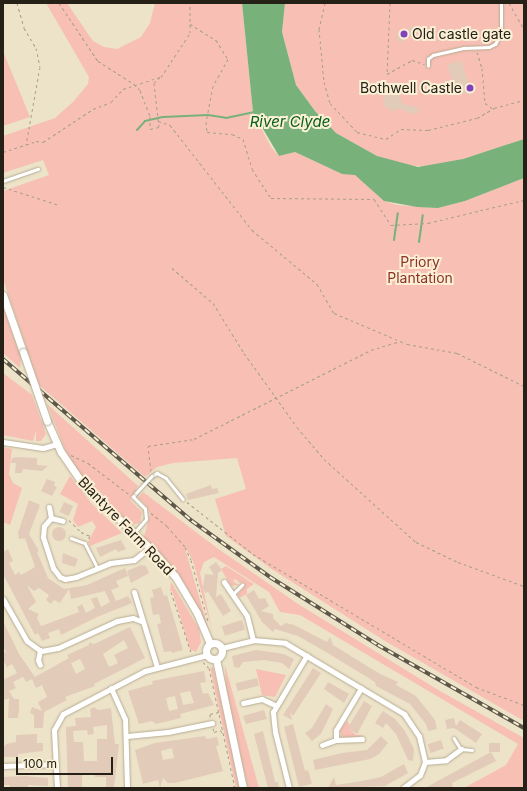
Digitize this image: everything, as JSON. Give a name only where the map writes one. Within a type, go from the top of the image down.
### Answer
[{"type":"main road","name":"Blantyre Farm Road","points":[[3,295],[47,421],[57,444],[90,492],[149,548],[186,592],[210,643]]},
{"type":"main road","points":[[216,642],[222,648],[222,654],[216,659],[207,655],[206,647],[210,643],[216,642]]},
{"type":"main road","points":[[216,659],[243,788]]},
{"type":"street","points":[[3,442],[43,448],[57,444]]},
{"type":"street","points":[[49,507],[51,518]]},
{"type":"street","points":[[51,518],[63,521]]},
{"type":"street","points":[[51,518],[44,526],[43,537],[56,573],[60,577],[70,579],[110,563],[134,560],[149,548]]},
{"type":"street","points":[[224,582],[247,616],[253,640]]},
{"type":"street","points":[[134,592],[142,612],[141,621],[149,636],[157,667]]},
{"type":"street","points":[[3,599],[27,641],[40,650],[58,648],[117,620],[133,618],[141,621]]},
{"type":"street","points":[[222,648],[253,640],[285,643],[393,706],[411,721],[421,743],[425,762],[420,775],[403,788]]},
{"type":"street","points":[[40,650],[38,660],[40,664]]},
{"type":"street","points":[[57,788],[54,733],[59,717],[111,688],[157,667],[207,655]]},
{"type":"street","points":[[289,788],[274,726],[275,705],[307,655]]},
{"type":"street","points":[[111,688],[122,711],[126,736],[127,788]]},
{"type":"street","points":[[336,740],[336,730],[361,688]]},
{"type":"street","points":[[242,703],[262,699],[275,705]]},
{"type":"street","points":[[126,736],[168,732],[212,723]]},
{"type":"street","points":[[322,745],[336,740],[362,739]]},
{"type":"street","points":[[425,762],[446,760],[462,749]]},
{"type":"street","points":[[3,766],[56,764]]},
{"type":"lane","points":[[428,66],[428,59],[434,56],[464,48],[489,47],[500,39],[502,29],[501,3]]},
{"type":"lane","points":[[3,181],[38,169]]},
{"type":"lane","points":[[134,533],[146,519],[145,509],[133,497],[152,476],[157,473],[166,478],[183,499]]},
{"type":"lane","points":[[70,538],[85,543],[98,568]]},
{"type":"lane","points":[[233,594],[242,585]]},
{"type":"lane","points":[[454,738],[462,749],[472,750]]},
{"type":"path","points":[[17,3],[24,28],[36,48],[40,67],[26,146]]},
{"type":"path","points":[[59,3],[98,61],[134,84],[150,116],[150,129],[159,127],[154,83],[161,77],[190,33],[190,3]]},
{"type":"path","points":[[325,3],[319,29],[324,82],[330,103],[357,132],[386,139],[401,129],[428,130],[477,118],[494,108],[524,100]]},
{"type":"path","points":[[390,3],[387,74],[412,60],[428,66]]},
{"type":"path","points":[[509,3],[524,29]]},
{"type":"path","points":[[190,24],[216,40],[228,59],[213,86],[206,122],[207,132],[232,134],[243,139],[252,169],[271,198],[374,199],[391,225],[428,223],[524,200]]},
{"type":"path","points":[[475,48],[482,68],[485,103],[494,108]]},
{"type":"path","points":[[3,152],[26,146],[36,141],[42,142],[70,126],[93,109],[111,102],[123,89],[134,84],[161,77]]},
{"type":"path","points":[[158,121],[170,124],[252,230],[317,284],[334,313],[401,341],[457,353],[524,386]]},
{"type":"path","points":[[3,187],[59,205]]},
{"type":"path","points":[[172,268],[213,302],[244,353],[324,459],[416,542],[458,562],[524,586]]},
{"type":"path","points":[[152,476],[148,446],[194,439],[275,396],[372,350],[401,341]]},
{"type":"path","points":[[62,452],[88,463],[133,497]]},
{"type":"path","points":[[183,499],[253,554],[476,687],[524,705]]},
{"type":"path","points":[[145,509],[167,526],[184,547],[193,566],[210,627]]},
{"type":"path","points":[[63,521],[69,519],[81,532],[90,536],[85,543]]},
{"type":"path","points":[[171,592],[190,651],[209,668],[235,787],[227,788]]},
{"type":"path","points":[[219,712],[210,714],[214,732],[220,730],[223,733]]},
{"type":"green space","name":"Priory Plantation","points":[[46,3],[67,3],[93,41],[104,47],[117,49],[141,37],[150,23],[155,3],[242,3],[253,112],[271,147],[279,156],[295,152],[342,174],[355,174],[384,201],[397,205],[438,208],[465,201],[524,178],[524,721],[385,641],[270,568],[226,536],[215,499],[246,489],[237,458],[173,463],[157,467],[145,477],[39,385],[3,279],[3,191],[49,175],[43,160],[3,173],[3,136],[55,118],[73,102],[88,84],[89,77]]},
{"type":"green space","points":[[285,3],[524,3],[524,139],[463,159],[431,167],[405,165],[377,156],[336,133],[315,111],[296,85],[282,32]]},
{"type":"green space","points":[[3,51],[30,117],[3,126]]},
{"type":"green space","points":[[3,307],[21,358],[20,368],[3,353]]},
{"type":"green space","points":[[3,373],[32,395],[46,434],[41,441],[36,441],[36,430],[33,441],[3,435]]},
{"type":"green space","points":[[47,404],[138,486],[130,500],[142,512],[140,523],[132,525],[127,523],[87,484],[67,454]]},
{"type":"green space","points":[[3,447],[12,449],[9,474],[13,483],[22,488],[10,525],[3,522]]},
{"type":"green space","points":[[70,476],[91,503],[122,533],[90,546],[88,542],[96,527],[92,521],[78,527],[73,520],[78,504],[60,494]]},
{"type":"green space","points":[[143,492],[217,548],[298,604],[440,691],[524,738],[524,788],[464,788],[506,765],[518,744],[300,615],[280,612],[269,592],[214,557],[204,562],[200,573],[212,630],[193,561],[184,545],[209,631],[188,589],[169,563],[144,537],[150,514],[144,503],[138,498]]},
{"type":"green space","points":[[226,566],[254,584],[247,589],[247,594],[239,598],[238,594],[244,587],[244,583],[240,583],[235,579],[233,581],[239,585],[231,586],[221,569]]},
{"type":"green space","points":[[171,582],[199,629],[201,642],[196,652],[190,649],[172,591],[170,591]]},
{"type":"green space","points":[[225,665],[259,788],[248,788],[226,687]]},
{"type":"green space","points":[[213,667],[239,788],[236,788],[210,668]]},
{"type":"green space","points":[[256,669],[286,675],[275,697],[262,695]]},
{"type":"green space","points":[[347,721],[350,725],[349,729],[356,735],[364,735],[350,739],[341,737],[340,730]]},
{"type":"water","name":"River Clyde","points":[[242,3],[285,3],[282,32],[296,85],[315,111],[336,133],[377,156],[418,167],[463,159],[524,139],[524,178],[465,201],[438,208],[417,207],[384,201],[355,175],[342,174],[295,152],[279,156],[253,112]]},
{"type":"building","points":[[411,26],[418,28],[419,32],[405,37],[402,42],[397,40],[397,32],[407,31]]},
{"type":"building","points":[[461,60],[468,82],[476,89],[471,95],[466,93],[457,95],[447,65]]},
{"type":"building","points":[[393,82],[400,82],[398,93],[403,104],[420,108],[418,113],[414,114],[399,109],[393,111],[384,106],[383,98],[391,91]]},
{"type":"building","points":[[12,458],[37,458],[37,465],[48,466],[42,471],[23,469],[22,473],[15,473],[16,463],[11,463]]},
{"type":"building","points":[[47,479],[55,482],[54,486],[57,487],[52,496],[41,491]]},
{"type":"building","points":[[211,485],[212,489],[217,488],[219,493],[188,500],[186,494]]},
{"type":"building","points":[[29,500],[40,505],[29,534],[39,551],[37,552],[48,578],[64,589],[87,585],[125,568],[128,576],[116,581],[119,587],[111,590],[116,601],[128,596],[132,603],[97,617],[61,635],[59,629],[48,633],[50,638],[42,641],[38,633],[35,635],[3,574],[3,552],[8,549],[13,561],[9,563],[15,575],[19,572],[21,575],[35,567],[25,538],[19,539],[18,533]],"holes":[[[27,585],[34,591],[39,588],[49,595],[46,600],[51,604],[54,600],[60,603],[69,589],[71,599],[105,591],[110,602],[101,607],[97,597],[91,599],[95,608],[86,613],[82,604],[77,607],[79,612],[41,626],[37,618],[39,614],[28,609],[36,602]]]},
{"type":"building","points":[[64,502],[73,506],[69,516],[60,512]]},
{"type":"building","points":[[59,527],[64,529],[66,534],[64,539],[59,541],[54,539],[52,534],[54,529]]},
{"type":"building","points":[[121,540],[126,549],[118,552],[116,549],[100,557],[96,548]]},
{"type":"building","points":[[63,553],[78,559],[75,567],[62,563]]},
{"type":"building","points":[[216,562],[222,570],[218,573],[216,597],[221,594],[231,611],[223,616],[208,592],[205,593],[203,587],[205,574],[214,575],[209,567]]},
{"type":"building","points":[[141,565],[146,566],[149,573],[131,583],[127,571]]},
{"type":"building","points":[[161,587],[164,596],[167,595],[183,650],[172,653],[171,651],[164,652],[157,624],[161,623],[159,614],[153,615],[150,598],[154,597],[152,590]]},
{"type":"building","points":[[254,590],[259,599],[265,598],[269,606],[261,611],[273,614],[273,618],[281,626],[286,623],[294,625],[327,642],[330,637],[333,645],[380,674],[398,682],[396,685],[416,696],[435,720],[437,729],[428,731],[426,724],[410,704],[376,686],[375,682],[326,652],[298,636],[275,629],[273,632],[262,622],[246,595]]},
{"type":"building","points":[[242,620],[245,630],[225,636],[222,626]]},
{"type":"building","points":[[3,621],[19,654],[35,677],[69,658],[67,655],[89,645],[89,642],[94,644],[130,627],[145,658],[94,684],[95,686],[65,697],[67,700],[44,712],[43,728],[34,728],[34,715],[30,713],[32,707],[42,711],[38,702],[47,697],[42,685],[36,688],[32,679],[26,682],[23,677],[13,682],[16,688],[9,691],[14,699],[19,699],[18,718],[8,718],[9,698],[5,700],[3,697],[3,680],[17,673],[12,664],[7,667],[3,660],[3,654],[6,652],[3,646]],"holes":[[[124,640],[128,648],[114,655],[118,663],[109,667],[103,654]],[[80,659],[85,669],[76,674],[71,663]]]},
{"type":"building","points":[[256,650],[284,654],[294,659],[289,669],[282,663],[264,660],[243,662],[239,668],[234,667],[232,656]]},
{"type":"building","points":[[313,668],[321,673],[293,716],[290,712],[292,720],[283,715]]},
{"type":"building","points":[[204,671],[206,682],[200,683],[203,694],[208,693],[214,705],[180,714],[181,718],[156,724],[152,721],[139,724],[128,691],[153,684],[152,681]],"holes":[[[190,691],[194,703],[183,705],[180,693]],[[175,696],[178,709],[169,711],[166,698]]]},
{"type":"building","points":[[257,678],[259,686],[238,691],[236,683]]},
{"type":"building","points":[[328,682],[349,694],[344,703],[324,689]]},
{"type":"building","points":[[364,701],[372,706],[357,734],[349,729],[349,726]]},
{"type":"building","points":[[326,704],[333,709],[321,734],[312,741],[305,733],[312,728]]},
{"type":"building","points":[[94,707],[98,710],[111,708],[115,744],[119,744],[114,788],[106,788],[106,777],[95,777],[95,773],[82,774],[82,788],[68,788],[66,727],[76,726],[75,718],[91,717],[90,709]],"holes":[[[107,725],[107,739],[97,739],[97,761],[84,761],[83,742],[74,742],[73,731],[87,730],[88,735],[94,734],[93,727]]]},
{"type":"building","points":[[264,710],[267,719],[246,724],[243,716]]},
{"type":"building","points":[[383,711],[395,719],[405,731],[414,749],[413,761],[408,760],[396,734],[386,723],[383,728],[375,723]]},
{"type":"building","points":[[454,718],[456,726],[460,720],[482,734],[476,743],[454,728],[447,729],[445,720]]},
{"type":"building","points":[[293,724],[305,771],[308,770],[312,784],[299,787],[284,727]]},
{"type":"building","points":[[263,731],[275,782],[278,782],[279,788],[268,788],[254,734]]},
{"type":"building","points":[[37,734],[37,743],[43,743],[43,751],[18,754],[18,757],[3,757],[3,748],[6,744],[16,742],[16,735]]},
{"type":"building","points":[[205,736],[206,739],[217,737],[219,745],[216,746],[223,771],[175,783],[168,783],[163,778],[160,788],[158,780],[143,784],[135,750],[155,743]],"holes":[[[172,748],[174,758],[163,760],[161,751]]]},
{"type":"building","points":[[381,736],[388,743],[379,754],[370,759],[315,770],[313,760],[342,753],[367,750]]},
{"type":"building","points":[[441,740],[444,749],[430,753],[428,744]]},
{"type":"building","points":[[489,743],[500,743],[500,752],[489,752]]},
{"type":"building","points":[[491,752],[496,761],[452,783],[453,786],[449,788],[425,788]]},
{"type":"building","points":[[404,764],[408,773],[385,786],[328,788],[334,777],[336,785],[362,781],[381,777]]},
{"type":"building","points":[[25,776],[48,778],[48,786],[28,785],[28,788],[10,788],[10,785],[3,785],[3,777]]},
{"type":"waterway","points":[[137,130],[145,121],[163,117],[208,115],[226,118],[254,112]]},
{"type":"waterway","points":[[394,240],[398,213]]},
{"type":"waterway","points":[[419,242],[423,215]]},
{"type":"railway","points":[[3,359],[192,521],[270,577],[378,645],[524,728]]},
{"type":"place","name":"Old castle gate","points":[[404,34]]},
{"type":"place","name":"Bothwell Castle","points":[[470,88]]}]
